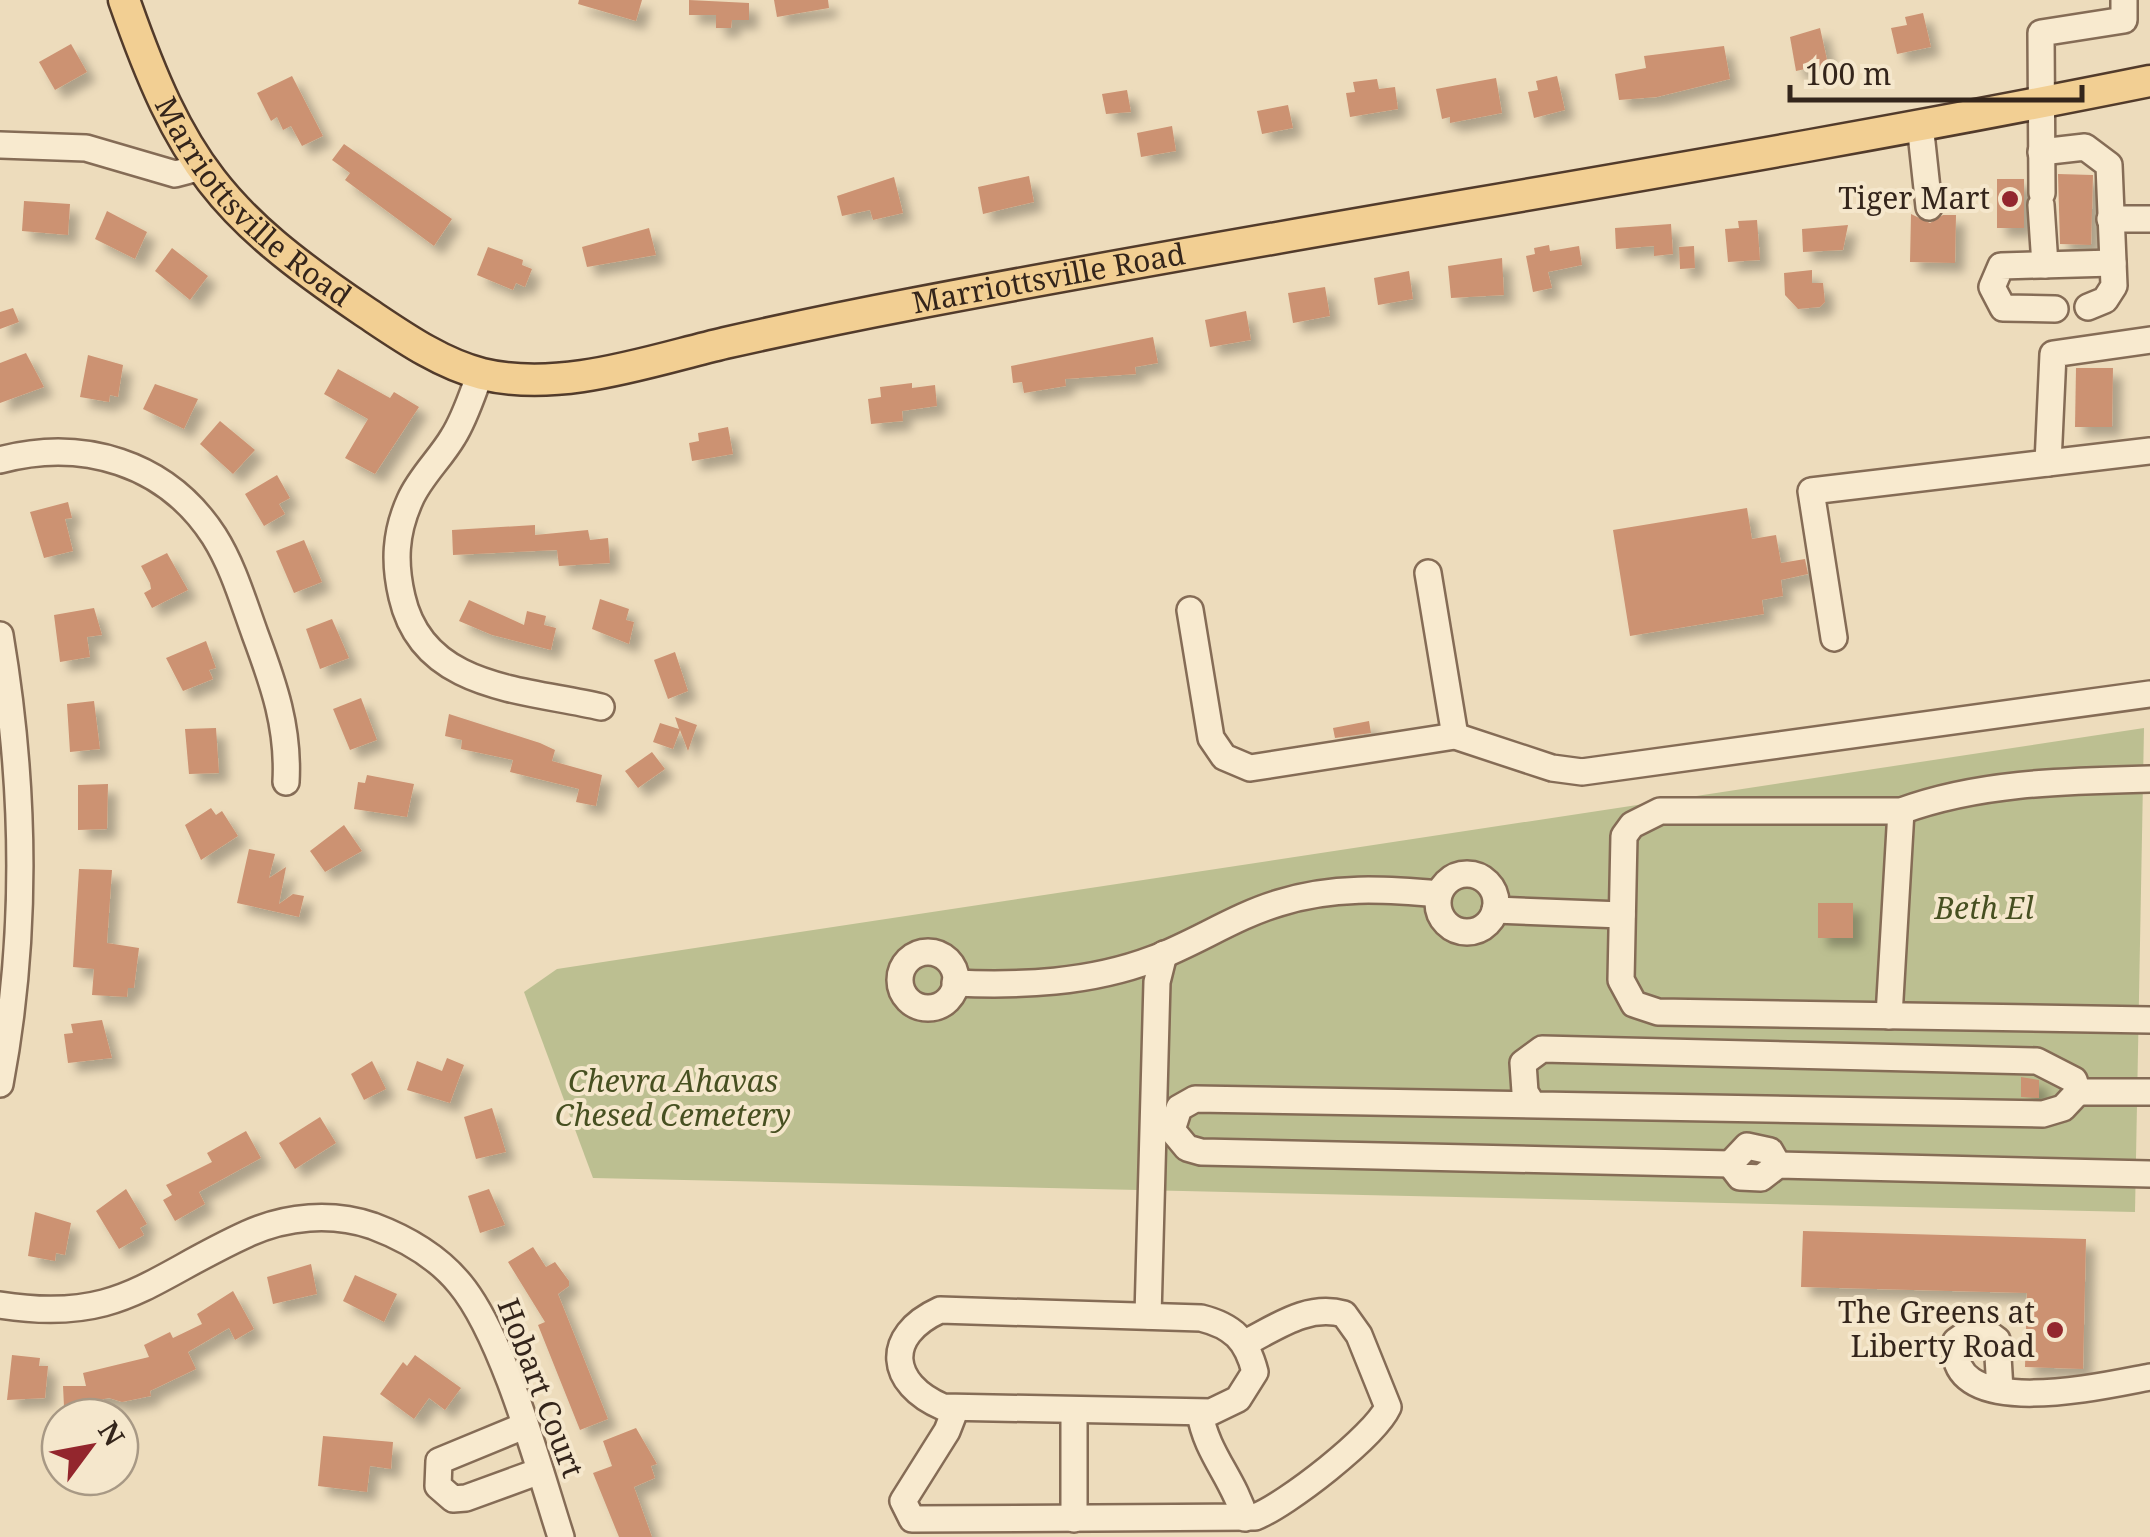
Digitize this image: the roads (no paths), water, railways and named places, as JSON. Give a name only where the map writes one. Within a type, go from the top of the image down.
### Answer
[{"type":"main road","name":"Marriottsville Road","points":[[124,0],[160,96],[198,168],[230,207],[298,266],[400,334],[480,374],[526,380],[570,377],[911,304],[2041,104],[2150,81]]},
{"type":"street","points":[[2045,265],[2042,33],[2124,20],[2124,0]]},
{"type":"street","points":[[1920,124],[1929,206]]},
{"type":"street","points":[[0,145],[86,148],[175,174],[198,168]]},
{"type":"street","points":[[2041,152],[2085,146],[2109,165],[2112,292],[2088,308]]},
{"type":"street","points":[[2110,219],[2150,219]]},
{"type":"street","points":[[2055,309],[2003,308],[1992,287],[2001,266],[2113,262]]},
{"type":"street","points":[[2048,463],[2053,354],[2150,340]]},
{"type":"street","points":[[480,374],[454,436],[412,495],[400,524],[395,553],[411,627],[425,650],[463,675],[601,707]]},
{"type":"street","points":[[0,460],[62,449],[97,454],[144,472],[192,506],[214,536],[233,573],[280,703],[288,741],[286,782]]},
{"type":"street","points":[[1834,638],[1811,491],[2150,451]]},
{"type":"street","points":[[1428,573],[1455,736]]},
{"type":"street","points":[[1190,610],[1216,749],[1236,763],[1267,768],[1455,736],[1552,768],[1582,772],[2150,694]]},
{"type":"street","points":[[0,635],[15,741],[21,861],[17,959],[0,1084]]},
{"type":"street","points":[[2150,779],[2054,781],[1936,798],[1901,811],[1660,811],[1632,825],[1624,836],[1620,980],[1626,994],[1644,1009],[2150,1020]]},
{"type":"street","points":[[1889,1016],[1901,811]]},
{"type":"street","points":[[1472,874],[1489,884],[1495,910],[1482,928],[1462,932],[1445,922],[1440,894],[1452,878],[1472,874]]},
{"type":"street","points":[[955,983],[1015,986],[1084,976],[1164,954],[1298,898],[1360,888],[1440,894]]},
{"type":"street","points":[[1495,910],[1622,915]]},
{"type":"street","points":[[1148,1316],[1163,1122],[1157,982],[1164,954]]},
{"type":"street","points":[[1533,1105],[1525,1092],[1524,1063],[1527,1056],[1542,1050],[2037,1061],[2074,1080],[2078,1092]]},
{"type":"street","points":[[1163,1122],[1195,1099],[2043,1114],[2064,1108],[2078,1092],[2150,1092]]},
{"type":"street","points":[[1163,1122],[1179,1140],[1201,1152],[1730,1164],[1747,1146],[1770,1151],[1778,1165],[2150,1174]]},
{"type":"street","name":"Hobart Court","points":[[0,1305],[64,1312],[110,1304],[275,1224],[310,1218],[358,1221],[403,1239],[460,1284],[492,1339],[561,1537]]},
{"type":"street","points":[[957,1310],[1148,1316],[1225,1324],[1245,1343],[1255,1372],[1249,1387],[1227,1406],[1200,1413],[956,1408],[922,1398],[904,1377],[903,1340],[926,1317],[957,1310]]},
{"type":"street","points":[[956,1408],[947,1431],[903,1501],[906,1514],[917,1520],[1244,1518],[1274,1508],[1372,1429],[1388,1407],[1359,1335],[1344,1314],[1317,1310],[1301,1314],[1245,1343]]},
{"type":"street","points":[[2000,1390],[2060,1392],[2150,1377]]},
{"type":"street","points":[[1074,1412],[1074,1519]]},
{"type":"street","points":[[1200,1413],[1206,1444],[1237,1496],[1244,1518]]},
{"type":"street","points":[[524,1426],[438,1460],[438,1486],[454,1499],[466,1498],[540,1471]]},
{"type":"place","name":"Tiger Mart","points":[[2010,199]]},
{"type":"place","name":"The Greens at Liberty Road","points":[[2055,1330]]},
{"type":"park label","name":"Beth El","points":[[1984,909]]},
{"type":"park label","name":"Chevra Ahavas Chesed Cemetery","points":[[673,1099]]}]
